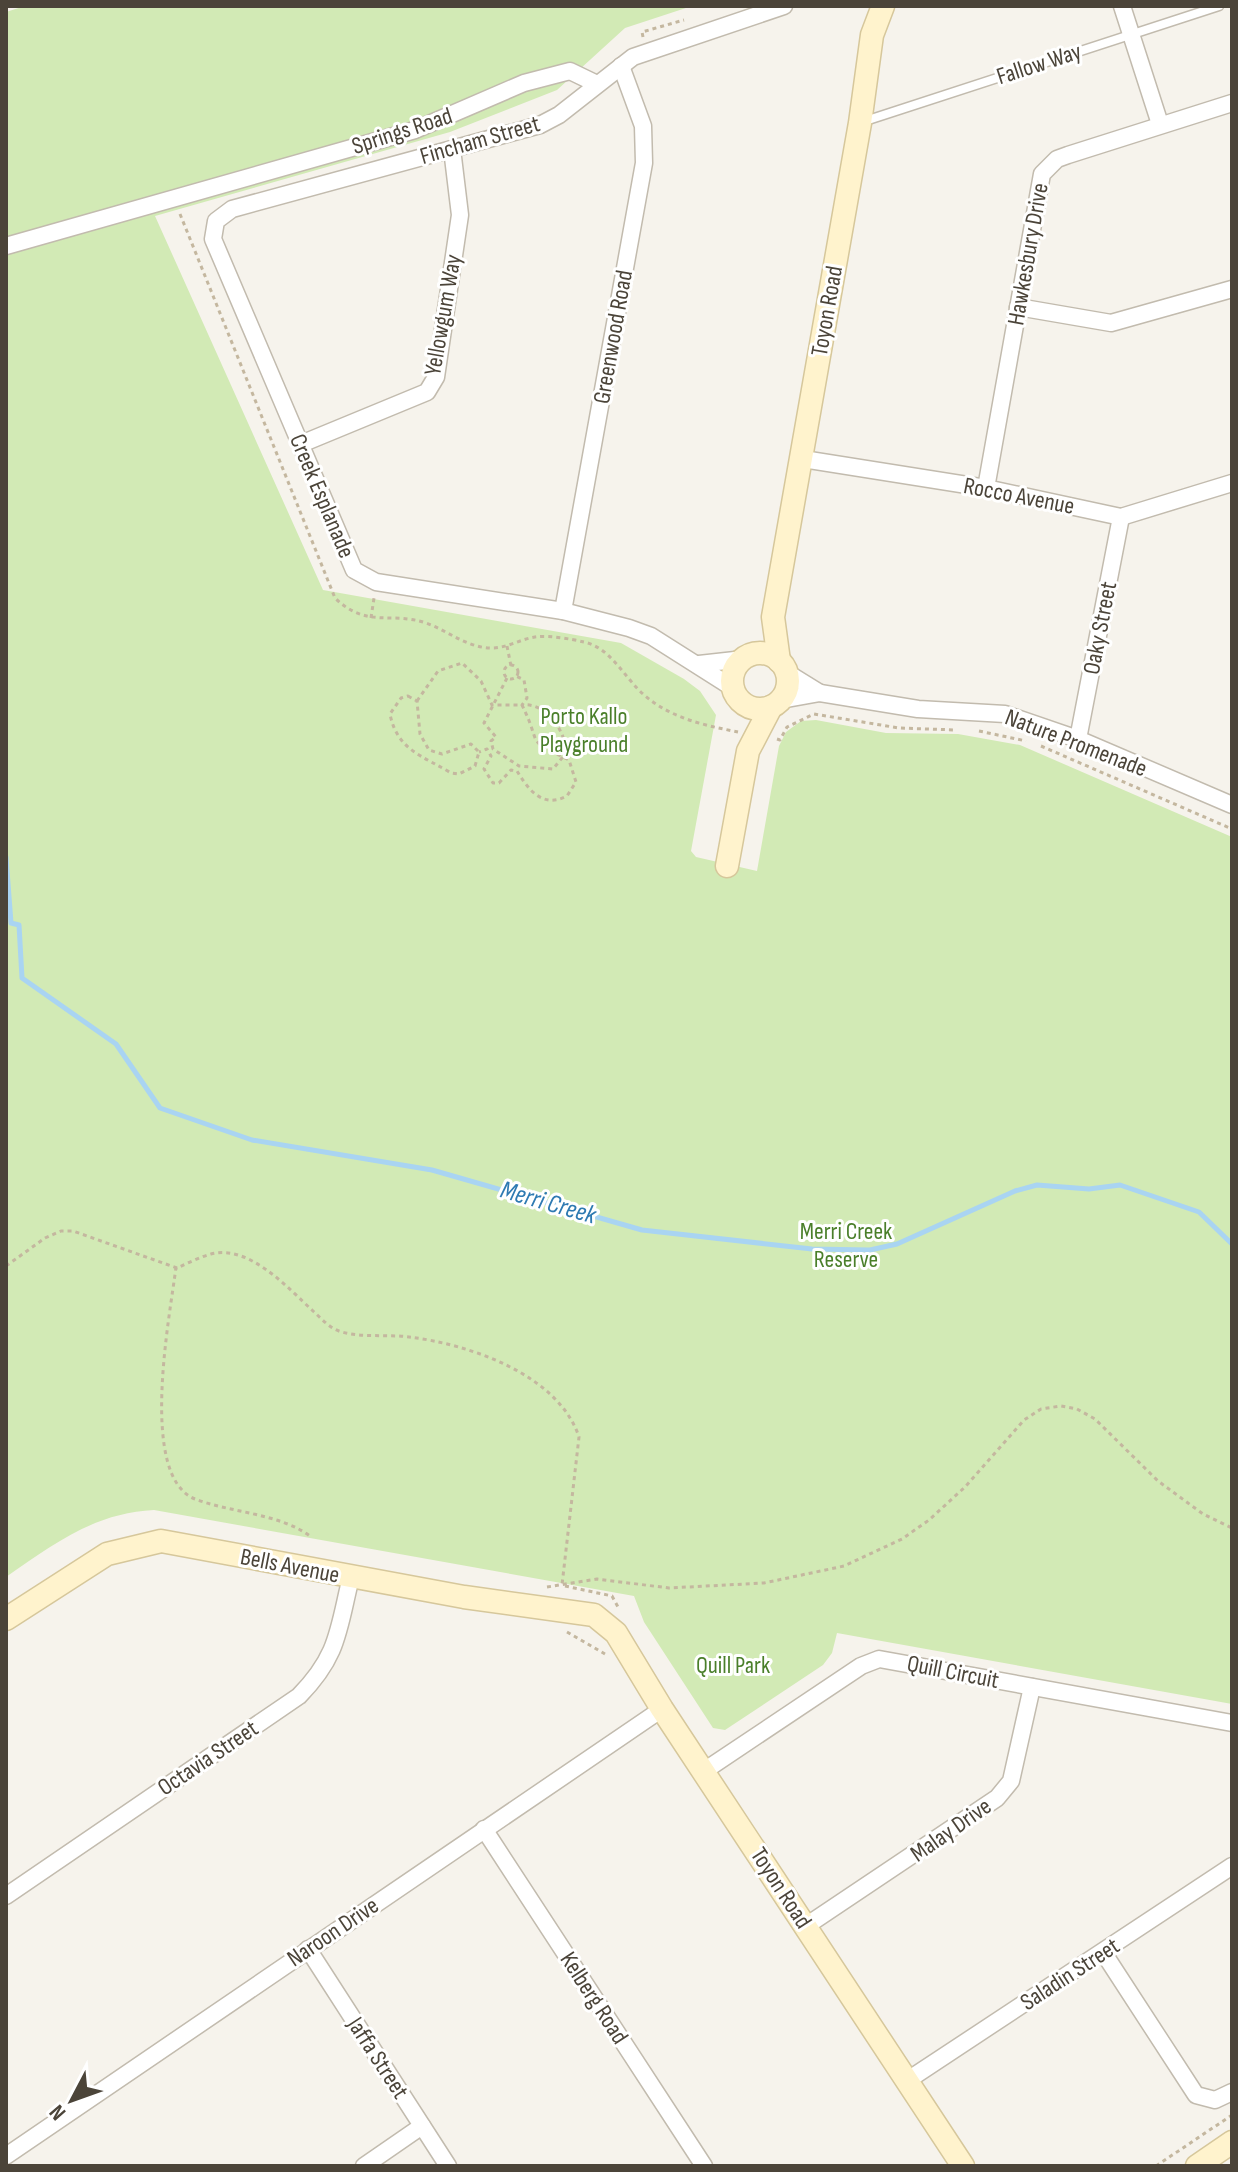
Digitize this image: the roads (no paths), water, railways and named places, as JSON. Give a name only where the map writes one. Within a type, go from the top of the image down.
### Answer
[{"type":"street","points":[[597,84],[633,57],[784,6]]},
{"type":"street","name":"Toyon Road","points":[[782,666],[773,617],[803,459],[872,35],[883,6]]},
{"type":"street","points":[[1122,6],[1160,124]]},
{"type":"street","name":"Greenwood Road","points":[[563,611],[644,163],[643,126],[621,66]]},
{"type":"street","name":"Springs Road","points":[[6,246],[415,130],[524,83],[570,71],[597,84]]},
{"type":"street","name":"Fincham Street","points":[[216,221],[232,209],[540,125],[559,115],[597,84]]},
{"type":"street","name":"Hawkesbury Drive","points":[[986,488],[1038,185],[1047,166],[1068,155],[1232,103]]},
{"type":"street","name":"Yellowgum Way","points":[[301,444],[427,392],[436,377],[460,215],[452,149]]},
{"type":"street","name":"Creek Esplanade","points":[[216,221],[213,239],[348,562],[362,575],[402,587],[563,611],[651,636],[699,664],[737,694]]},
{"type":"street","points":[[1018,307],[1111,323],[1232,289]]},
{"type":"street","name":"Rocco Avenue","points":[[803,459],[986,488],[1121,517],[1232,483]]},
{"type":"street","name":"Oaky Street","points":[[1078,739],[1121,517]]},
{"type":"street","name":"Toyon Road","points":[[746,657],[773,617]]},
{"type":"street","points":[[699,664],[764,654],[782,666],[787,686],[747,740]]},
{"type":"street","points":[[727,866],[747,740],[734,672],[746,657]]},
{"type":"street","name":"Nature Promenade","points":[[782,666],[820,693]]},
{"type":"street","name":"Nature Promenade","points":[[776,703],[820,693],[918,709],[1005,714],[1078,739],[1232,805]]},
{"type":"street","points":[[737,694],[755,708],[776,703]]},
{"type":"street","name":"Bells Avenue","points":[[6,1619],[107,1554],[161,1541],[464,1597],[594,1615]]},
{"type":"street","name":"Octavia Street","points":[[6,1896],[299,1696],[324,1671],[335,1645],[351,1577]]},
{"type":"street","name":"Toyon Road","points":[[594,1615],[616,1633],[662,1709],[963,2166]]},
{"type":"street","name":"Quill Circuit","points":[[704,1771],[861,1666],[879,1659],[1232,1723]]},
{"type":"street","name":"Malay Drive","points":[[806,1926],[997,1798],[1011,1781],[1032,1687]]},
{"type":"street","name":"Naroon Drive","points":[[6,2156],[662,1709]]},
{"type":"street","name":"Kelberg Road","points":[[484,1829],[704,2166]]},
{"type":"street","name":"Saladin Street","points":[[908,2080],[1232,1866]]},
{"type":"street","name":"Jaffa Street","points":[[308,1949],[448,2166]]},
{"type":"street","points":[[1103,1952],[1196,2095],[1215,2100],[1232,2092]]},
{"type":"street","points":[[364,2166],[422,2126]]},
{"type":"street","points":[[1197,2166],[1232,2142]]},
{"type":"lane","name":"Fallow Way","points":[[860,123],[1219,6]]},
{"type":"waterway","name":"Merri Creek","points":[[6,857],[11,923],[19,925],[22,978],[116,1044],[160,1108],[252,1140],[432,1170],[642,1230],[812,1249],[870,1250],[897,1244],[1015,1191],[1037,1185],[1089,1189],[1120,1185],[1199,1212],[1232,1244]]},
{"type":"park label","name":"Porto Kallo Playground","points":[[584,730]]},
{"type":"park label","name":"Merri Creek Reserve","points":[[846,1245]]},
{"type":"park label","name":"Quill Park","points":[[733,1665]]}]
